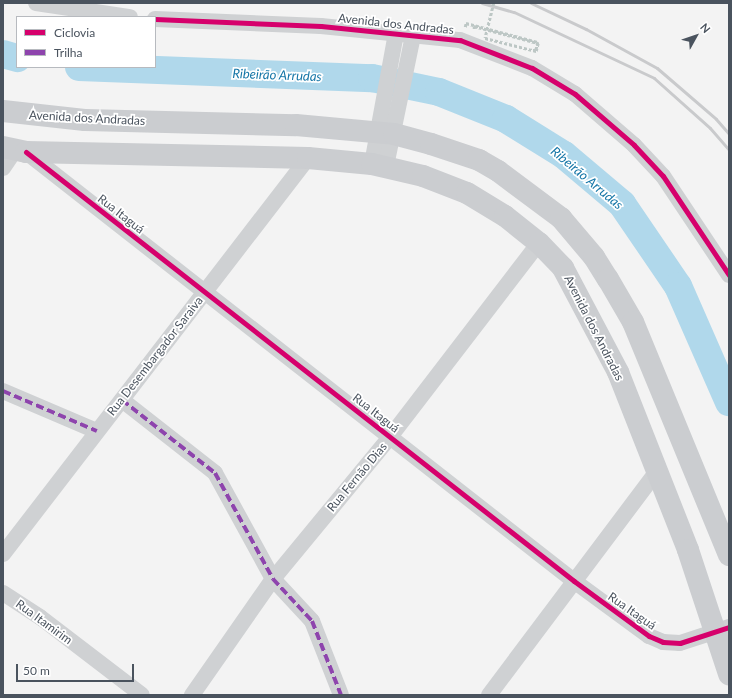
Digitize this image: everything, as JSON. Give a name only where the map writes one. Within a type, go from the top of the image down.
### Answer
[{"type":"main road","name":"Avenida dos Andradas","points":[[3,111],[84,120],[388,128],[452,151],[498,170],[543,203],[590,251],[633,322],[729,555]]},
{"type":"main road","name":"Avenida dos Andradas","points":[[10,156],[308,158],[379,165],[423,176],[467,193],[487,203],[539,242],[563,268],[582,300],[618,372],[723,630],[729,674]]},
{"type":"street","points":[[36,3],[123,16]]},
{"type":"street","name":"Avenida dos Andradas","points":[[156,19],[321,26],[412,43],[466,37],[532,68],[575,94],[605,118],[663,176],[728,273]]},
{"type":"street","points":[[388,128],[394,40]]},
{"type":"street","points":[[379,165],[412,43]]},
{"type":"street","name":"Rua Itaguá","points":[[10,156],[205,293],[574,581],[649,636],[663,642],[680,643],[723,630]]},
{"type":"street","name":"Rua Desembargador Saraiva","points":[[3,554],[308,158]]},
{"type":"street","name":"Rua Fernão Dias","points":[[192,695],[273,579],[390,437],[539,242]]},
{"type":"street","points":[[3,391],[97,431]]},
{"type":"street","points":[[122,400],[215,473],[273,579],[312,621],[341,695]]},
{"type":"street","points":[[489,695],[658,470]]},
{"type":"street","name":"Rua Itamirim","points":[[3,593],[40,617],[142,695]]},
{"type":"path","points":[[466,37],[474,26],[481,28],[488,30],[502,33],[538,43],[536,51],[485,38],[487,31],[489,24],[494,3]]},
{"type":"path","points":[[466,37],[466,24],[538,42],[536,51],[480,35]]},
{"type":"waterway","name":"Ribeirão Arrudas","points":[[3,54],[16,58]]},
{"type":"waterway","name":"Ribeirão Arrudas","points":[[106,68],[372,78],[439,92],[506,119],[564,155],[622,204],[678,286],[729,402]]},
{"type":"railway","points":[[482,3],[514,12],[654,78],[710,128],[729,150]]},
{"type":"railway","points":[[531,3],[586,29],[657,68],[716,119],[729,134]]},
{"type":"marked path","points":[[3,391],[97,431]]},
{"type":"marked path","points":[[122,400],[215,473],[273,579],[312,621],[341,695]]},
{"type":"cycle path","points":[[156,19],[321,26],[460,40],[532,68],[575,94],[634,145],[663,176],[729,275]]},
{"type":"cycle path","points":[[26,152],[574,581],[649,636],[663,642],[680,643],[729,627]]}]
